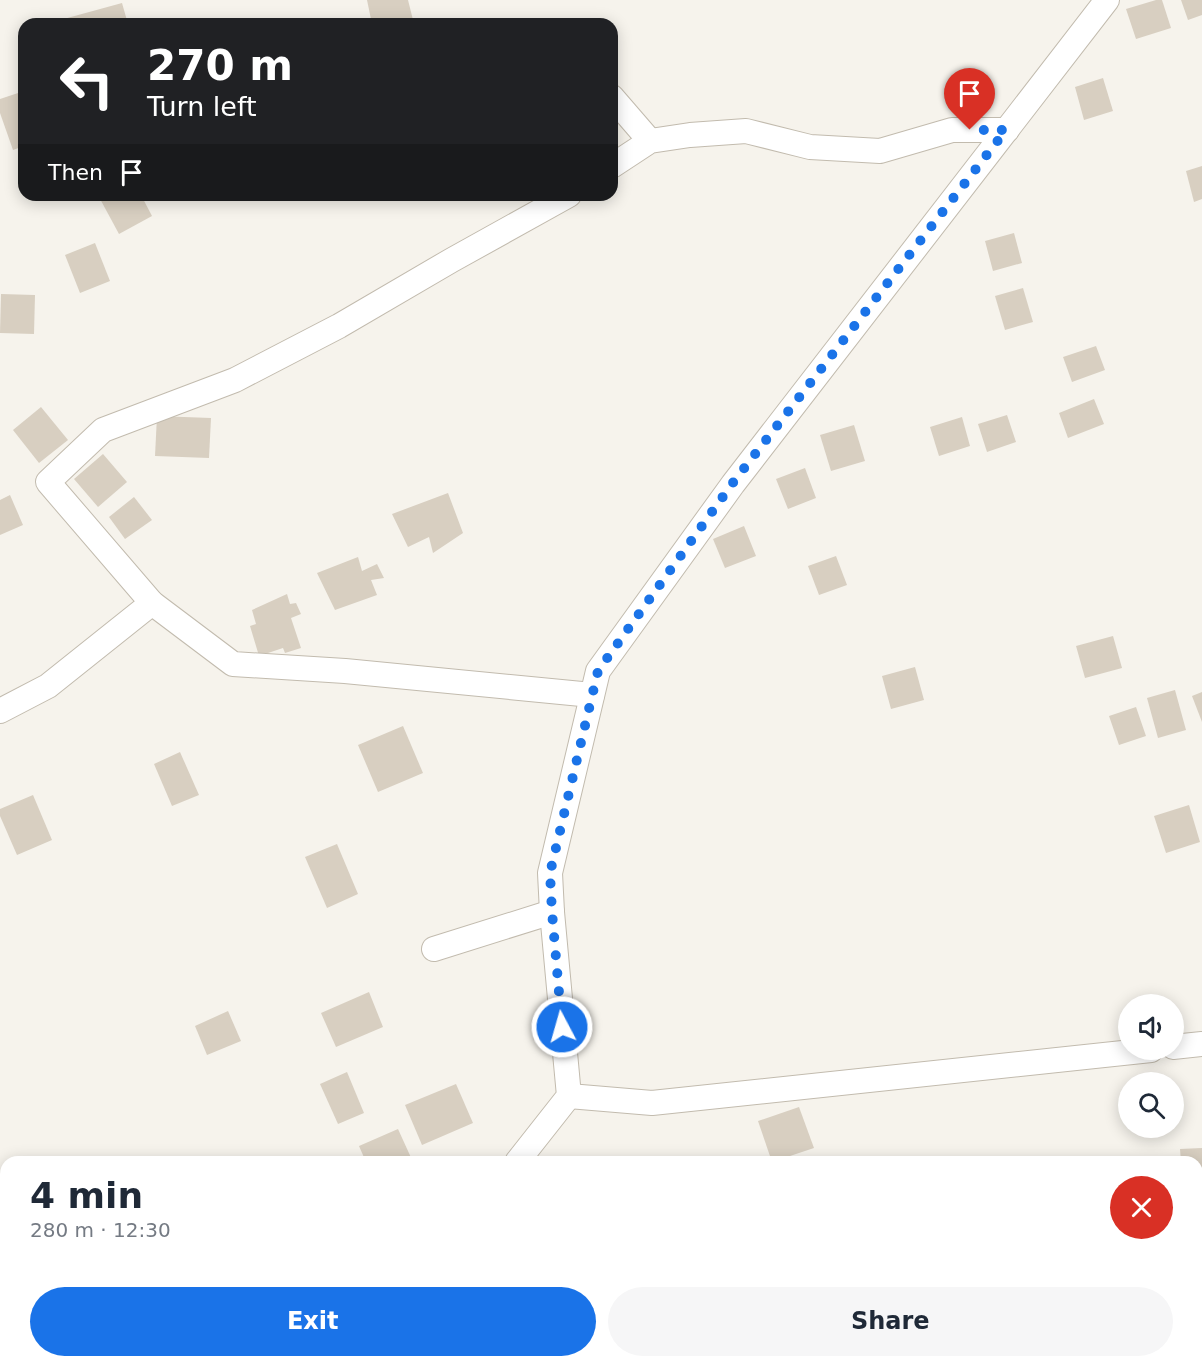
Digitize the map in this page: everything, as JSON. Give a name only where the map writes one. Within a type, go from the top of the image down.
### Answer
[{"type":"street","points":[[522,1156],[569,1096],[550,873],[598,671],[732,484],[1107,0]]},
{"type":"street","points":[[618,104],[650,141]]},
{"type":"street","points":[[618,162],[650,141],[746,131],[810,147],[880,151],[952,130],[1006,130]]},
{"type":"street","points":[[558,201],[339,326],[235,380],[103,430],[48,482],[152,603],[233,664],[345,671],[592,695]]},
{"type":"street","points":[[0,711],[48,686],[152,603]]},
{"type":"street","points":[[434,949],[552,912]]},
{"type":"street","points":[[1184,1046],[1202,1044]]},
{"type":"street","points":[[569,1096],[652,1103],[1118,1054]]},
{"type":"building","points":[[367,0],[408,0],[412,18],[371,18]]},
{"type":"building","points":[[1162,0],[1171,28],[1136,39],[1126,9]]},
{"type":"building","points":[[1181,0],[1202,0],[1202,15],[1188,20]]},
{"type":"building","points":[[122,3],[126,18],[67,18]]},
{"type":"building","points":[[1103,78],[1113,111],[1084,120],[1075,87]]},
{"type":"building","points":[[18,93],[18,148],[13,150],[0,113],[0,99]]},
{"type":"building","points":[[1202,166],[1202,199],[1194,202],[1186,171]]},
{"type":"building","points":[[101,201],[144,201],[152,216],[119,234]]},
{"type":"building","points":[[1014,233],[1022,263],[993,271],[985,241]]},
{"type":"building","points":[[95,243],[110,281],[80,293],[65,255]]},
{"type":"building","points":[[1023,288],[1033,322],[1005,330],[995,296]]},
{"type":"building","points":[[1,294],[35,295],[34,334],[0,333]]},
{"type":"building","points":[[1096,346],[1105,370],[1072,382],[1063,357]]},
{"type":"building","points":[[1094,399],[1104,424],[1068,438],[1059,413]]},
{"type":"building","points":[[41,407],[68,440],[39,463],[13,430]]},
{"type":"building","points":[[1007,415],[1016,442],[987,452],[978,424]]},
{"type":"building","points":[[157,416],[211,418],[209,458],[155,456]]},
{"type":"building","points":[[962,417],[970,446],[939,456],[930,427]]},
{"type":"building","points":[[854,425],[865,461],[831,471],[820,435]]},
{"type":"building","points":[[103,454],[127,482],[98,507],[74,479]]},
{"type":"building","points":[[805,468],[816,498],[788,509],[776,479]]},
{"type":"building","points":[[448,493],[463,533],[433,553],[429,537],[408,547],[392,514]]},
{"type":"building","points":[[10,495],[23,525],[0,535],[0,500]]},
{"type":"building","points":[[134,497],[152,520],[125,539],[109,517]]},
{"type":"building","points":[[744,526],[756,556],[725,568],[713,539]]},
{"type":"building","points":[[836,556],[847,585],[819,595],[808,566]]},
{"type":"building","points":[[358,557],[362,571],[377,564],[384,578],[371,580],[377,595],[335,610],[317,573]]},
{"type":"building","points":[[287,594],[290,604],[296,603],[301,614],[291,618],[301,648],[285,653],[283,648],[259,656],[250,626],[256,624],[252,610]]},
{"type":"building","points":[[1113,636],[1122,668],[1085,678],[1076,646]]},
{"type":"building","points":[[915,667],[924,700],[891,709],[882,676]]},
{"type":"building","points":[[1175,690],[1186,730],[1158,738],[1147,698]]},
{"type":"building","points":[[1202,692],[1202,722],[1192,696]]},
{"type":"building","points":[[1136,707],[1146,736],[1119,745],[1109,716]]},
{"type":"building","points":[[403,726],[423,773],[378,792],[358,745]]},
{"type":"building","points":[[180,752],[199,795],[172,806],[154,764]]},
{"type":"building","points":[[33,795],[52,840],[17,855],[0,816],[0,809]]},
{"type":"building","points":[[1189,805],[1200,842],[1166,853],[1154,816]]},
{"type":"building","points":[[337,844],[358,894],[327,908],[305,857]]},
{"type":"building","points":[[369,992],[383,1027],[336,1047],[321,1013]]},
{"type":"building","points":[[228,1011],[241,1041],[207,1055],[195,1026]]},
{"type":"building","points":[[347,1072],[364,1113],[338,1124],[320,1084]]},
{"type":"building","points":[[456,1084],[473,1123],[422,1145],[405,1105]]},
{"type":"building","points":[[799,1107],[814,1148],[790,1156],[770,1156],[758,1121]]},
{"type":"building","points":[[398,1129],[410,1156],[363,1156],[359,1146]]},
{"type":"building","points":[[1202,1148],[1202,1156],[1181,1156],[1180,1149]]},
{"type":"route","points":[[562,1027],[550,873],[598,671],[732,484],[928,234],[1006,130],[970,130]]}]
